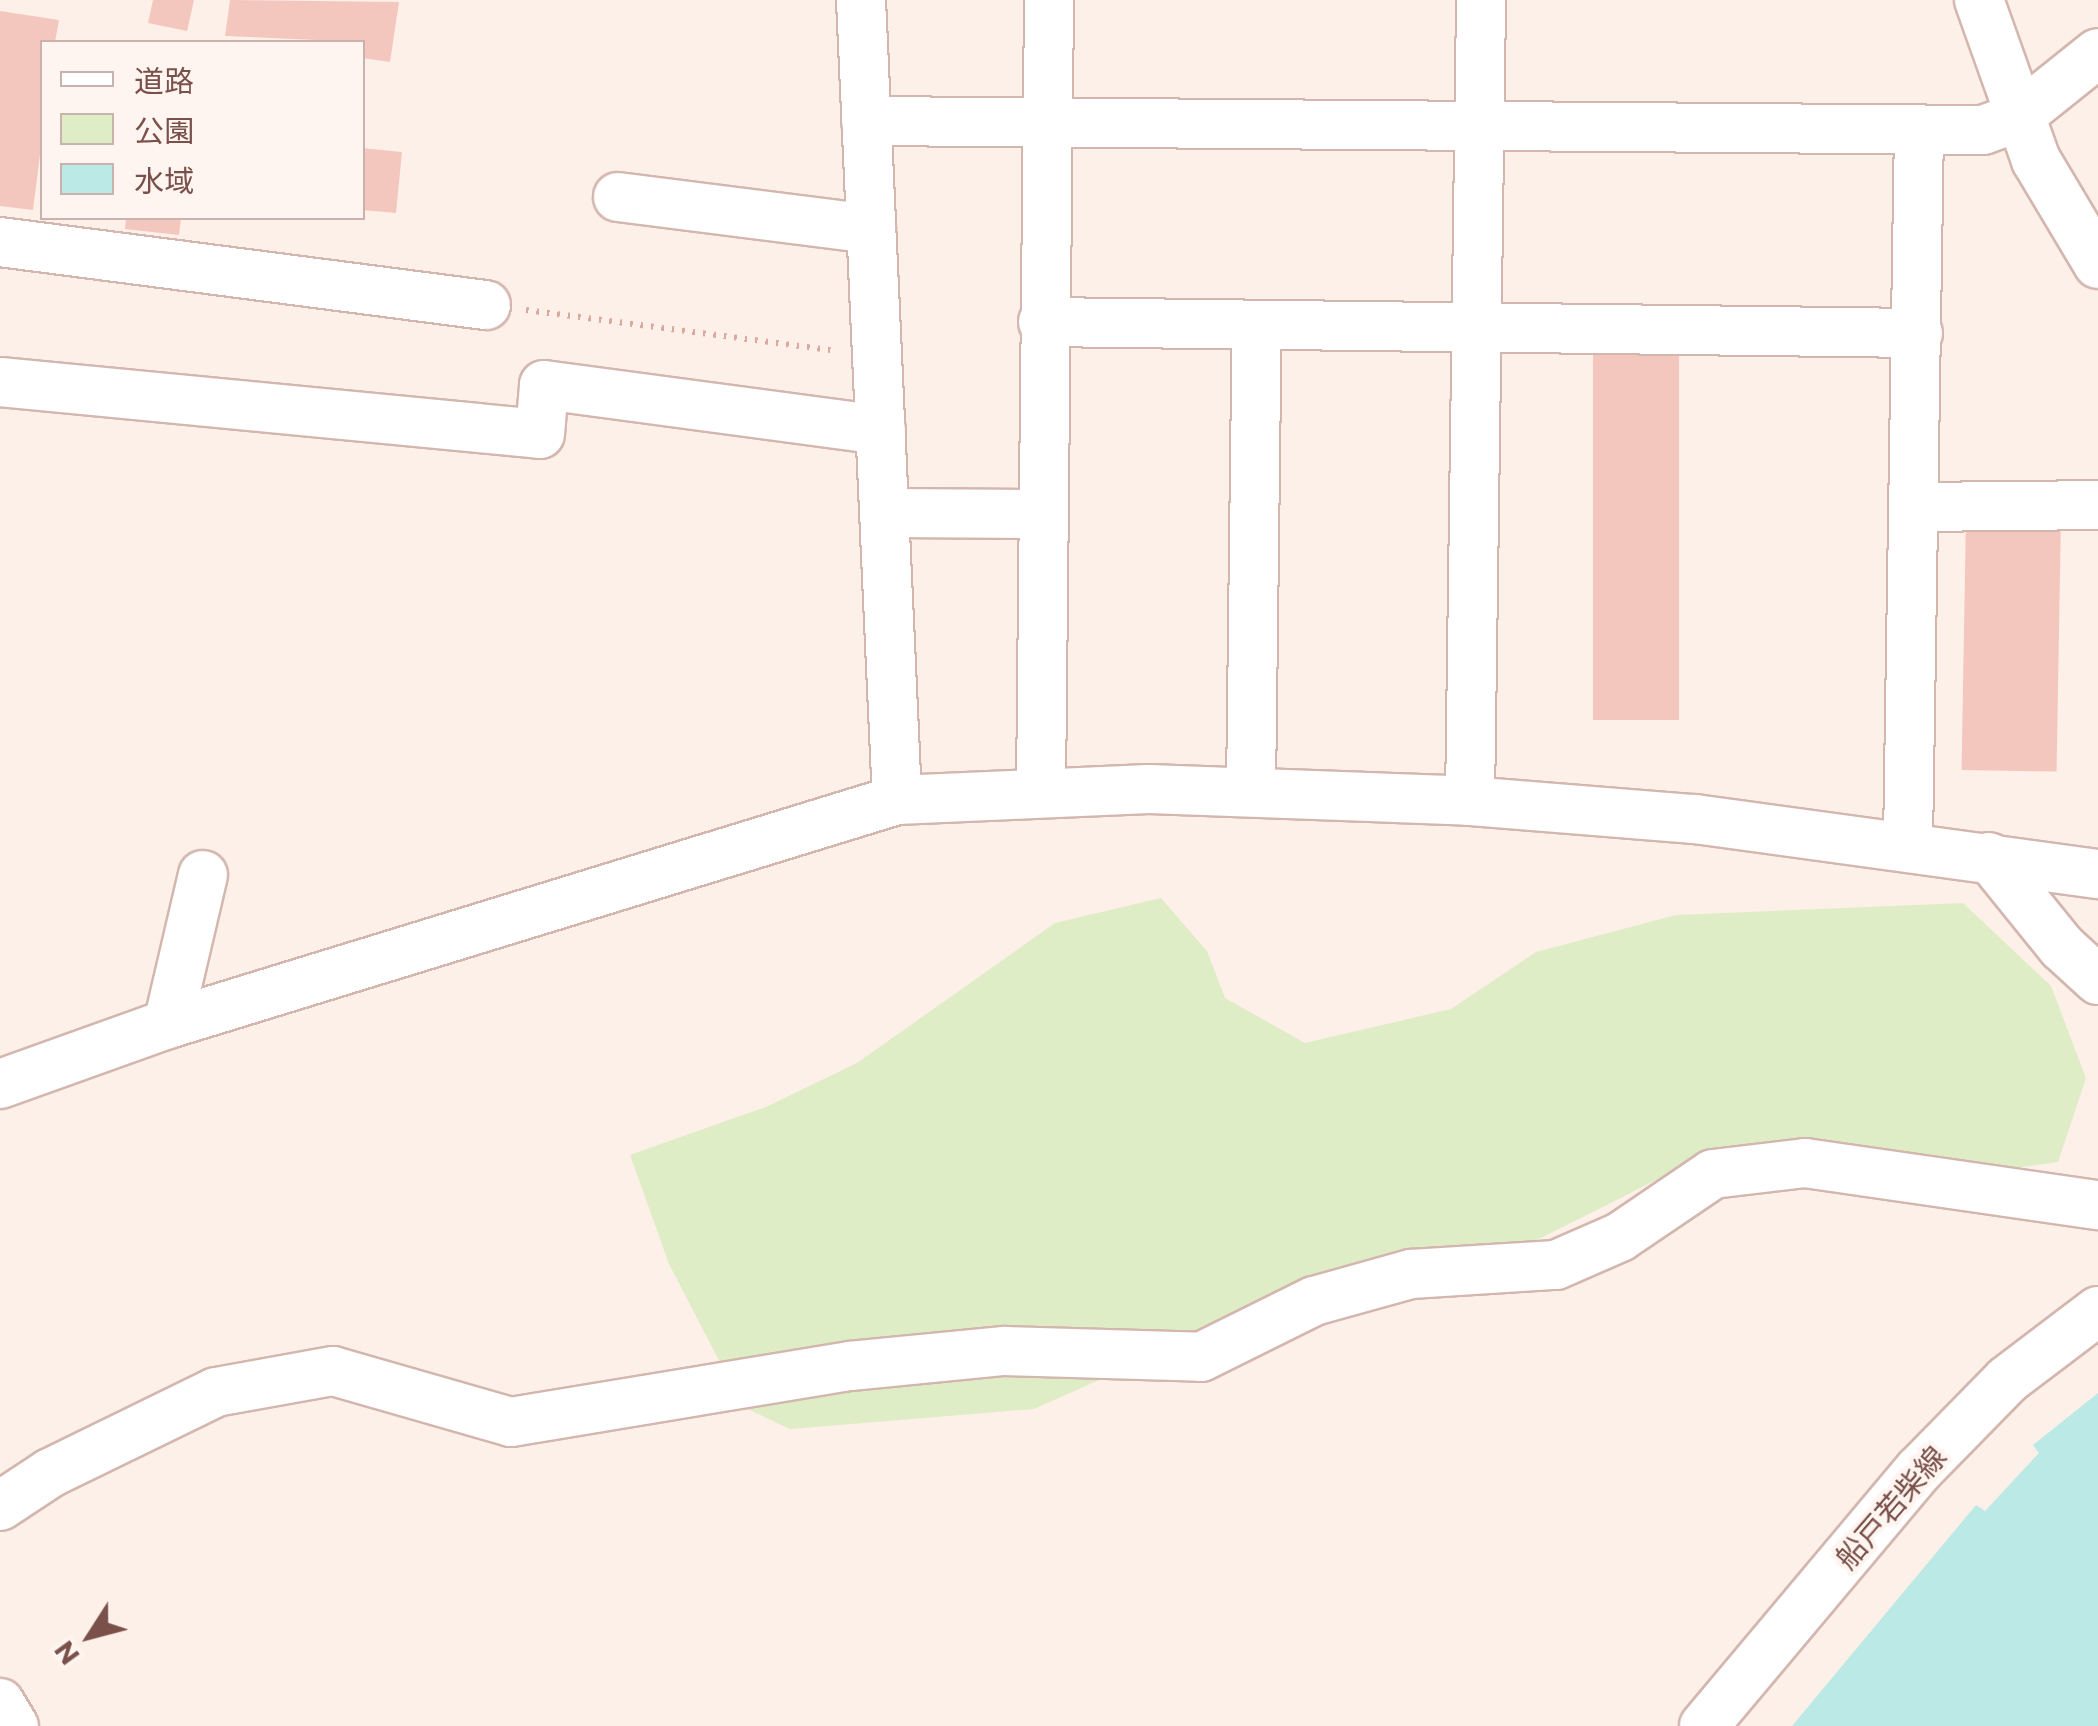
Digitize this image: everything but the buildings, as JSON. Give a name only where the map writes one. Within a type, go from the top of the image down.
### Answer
[{"type":"street","points":[[861,0],[897,800]]},
{"type":"street","points":[[1040,790],[1044,122],[1049,0]]},
{"type":"street","points":[[1470,801],[1481,0]]},
{"type":"street","points":[[1979,0],[2018,117],[2060,207],[2098,264]]},
{"type":"street","points":[[866,121],[1983,130],[2018,117],[2098,53]]},
{"type":"street","points":[[1908,844],[1918,130]]},
{"type":"street","points":[[618,197],[872,229]]},
{"type":"street","points":[[0,242],[486,305]]},
{"type":"street","points":[[1044,322],[1478,324],[1918,333]]},
{"type":"street","points":[[1251,791],[1256,325]]},
{"type":"street","points":[[0,382],[540,434],[544,385],[881,430]]},
{"type":"street","points":[[1915,507],[2098,506]]},
{"type":"street","points":[[885,513],[1041,514]]},
{"type":"street","points":[[0,1084],[168,1024],[897,800],[1040,790],[1251,791],[1470,801],[1908,844],[2098,874]]},
{"type":"street","points":[[1989,857],[2062,947],[2098,980]]},
{"type":"street","points":[[168,1024],[202,875]]},
{"type":"street","points":[[0,1506],[50,1473],[216,1392],[333,1371],[511,1422],[850,1366],[1004,1351],[1201,1358],[1314,1302],[1411,1274],[1556,1265],[1620,1237],[1713,1174],[1806,1163],[2098,1205]]},
{"type":"street","name":"船戸若柴線","points":[[1704,1726],[1919,1470],[2007,1380],[2098,1310]]},
{"type":"street","points":[[0,1703],[14,1726]]},
{"type":"path","points":[[486,305],[877,356]]},
{"type":"green space","points":[[1161,898],[1207,951],[1225,998],[1305,1043],[1451,1009],[1536,952],[1676,915],[1963,903],[2051,986],[2086,1078],[2058,1162],[1957,1176],[1757,1154],[1672,1172],[1535,1241],[1238,1318],[1034,1409],[790,1429],[743,1407],[669,1264],[630,1155],[768,1106],[857,1063],[1055,923]]},
{"type":"water","points":[[2098,1393],[2098,1726],[1792,1726],[1976,1505],[1985,1511],[2039,1453],[2033,1445]]}]
